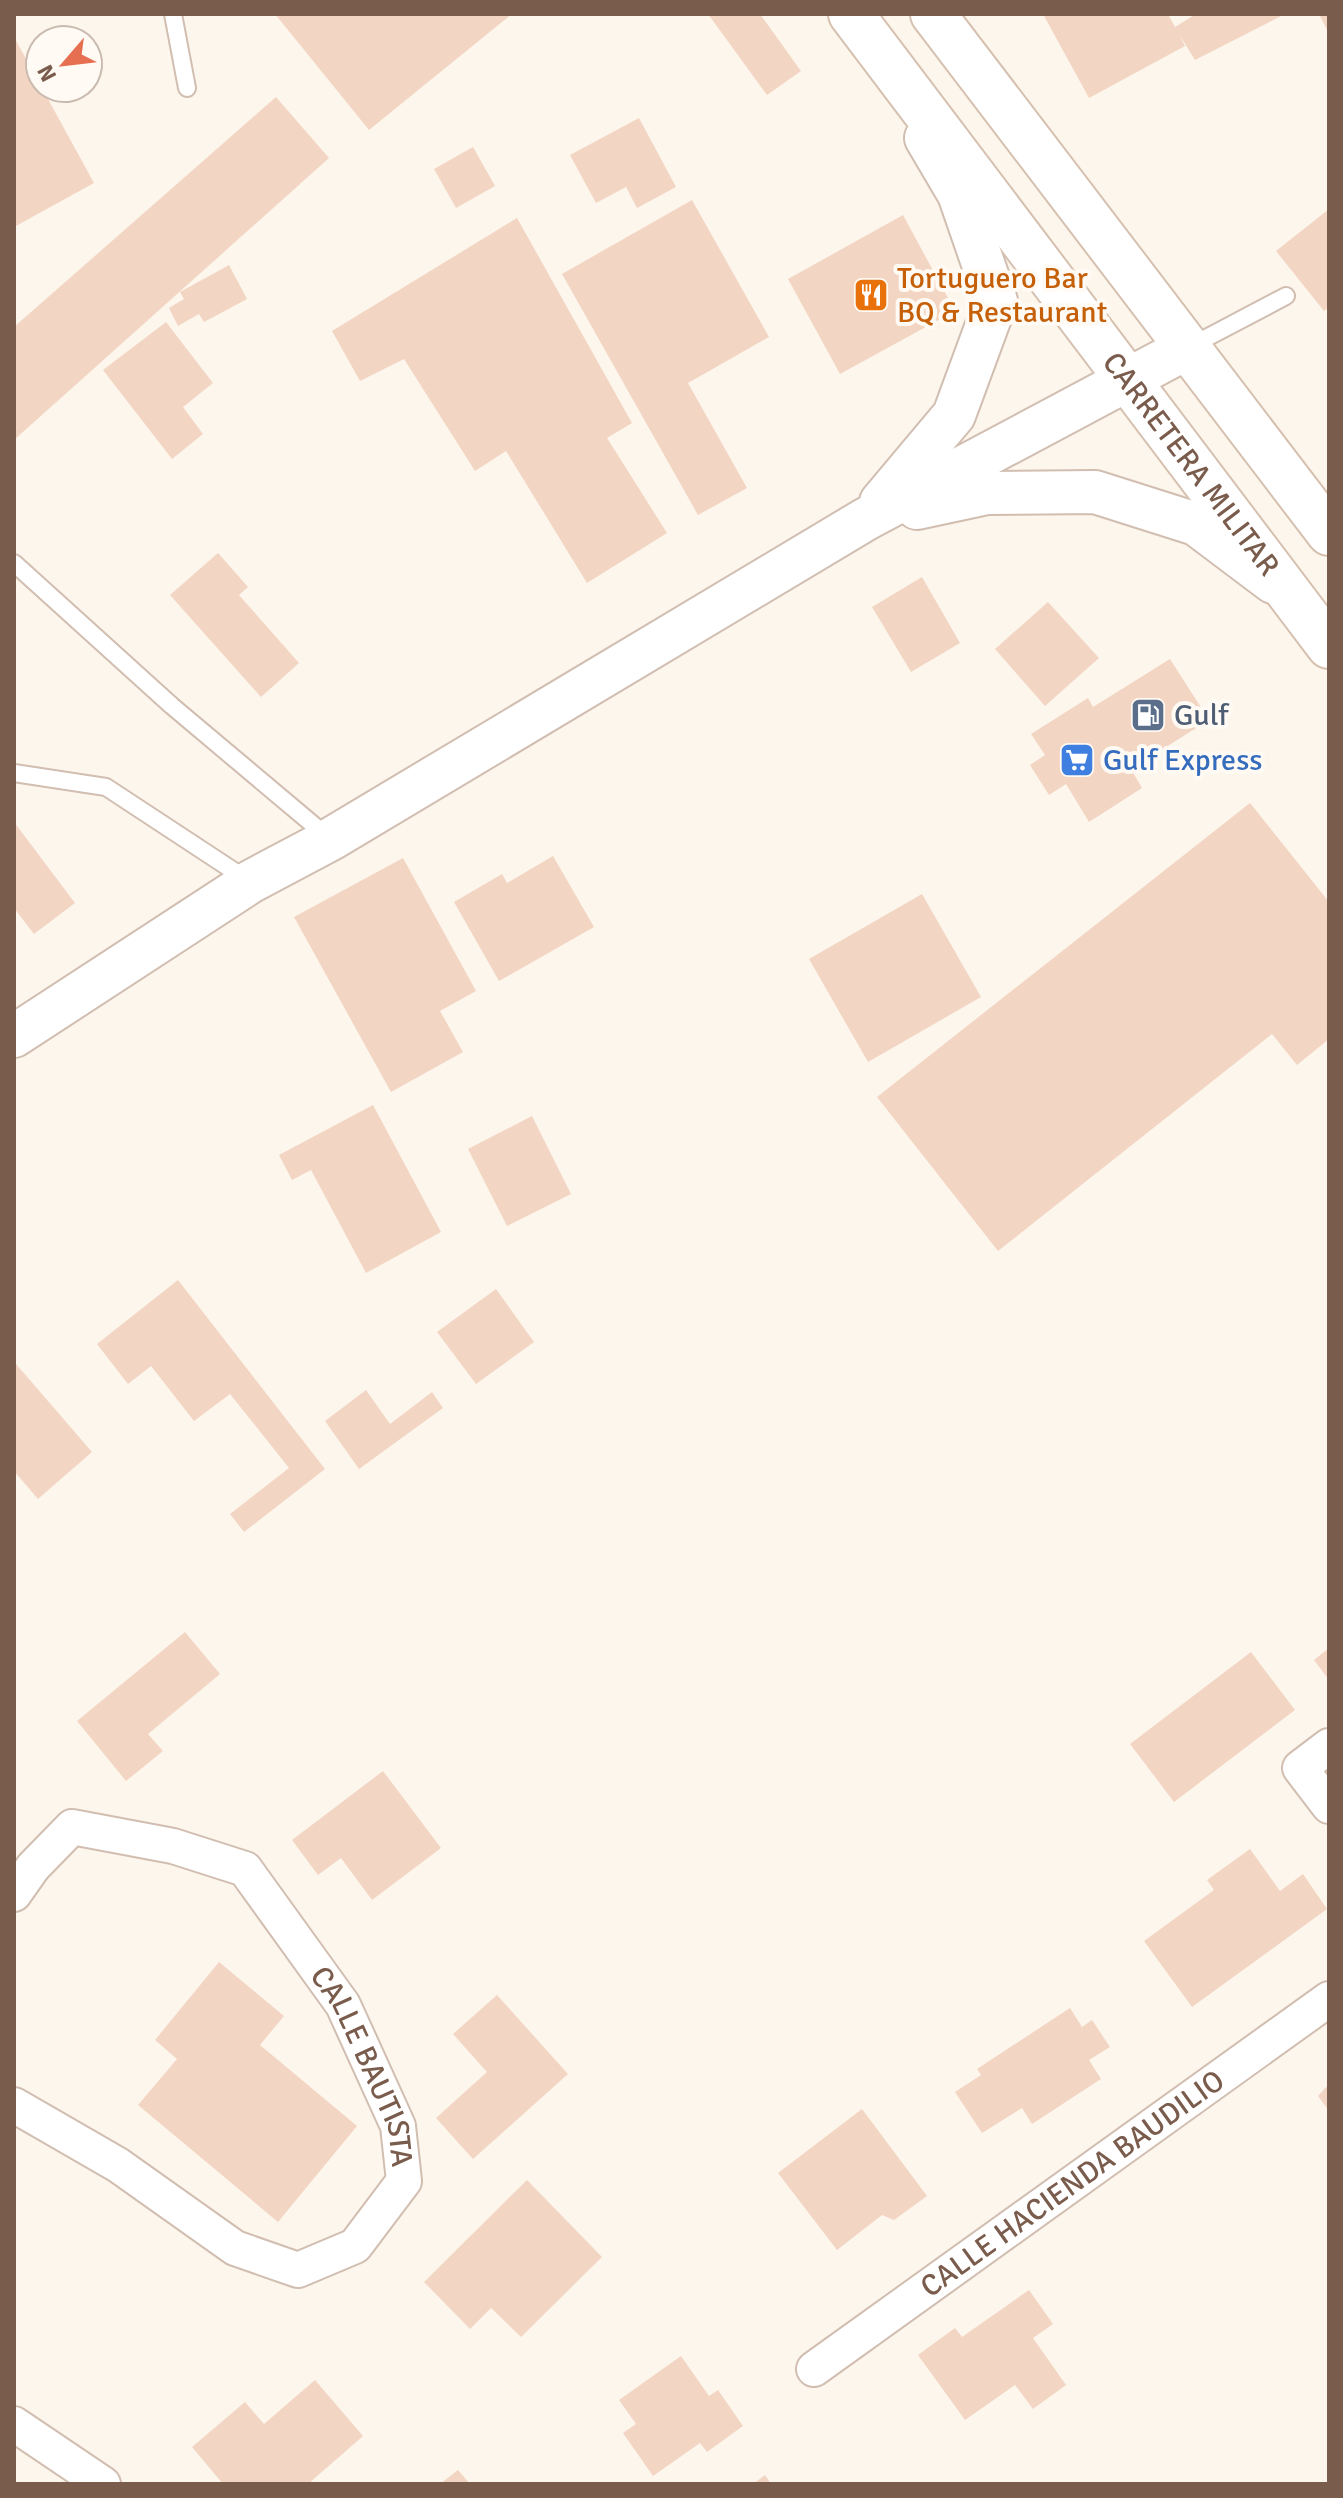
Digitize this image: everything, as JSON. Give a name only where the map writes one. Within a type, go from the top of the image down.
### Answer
[{"type":"main road","points":[[933,14],[1329,533]]},
{"type":"main road","name":"CARRETERA MILITAR","points":[[857,22],[1329,646]]},
{"type":"street","points":[[857,22],[959,194],[996,301],[954,415],[866,519]]},
{"type":"street","points":[[14,1036],[250,882],[331,839],[866,519],[1187,348]]},
{"type":"street","points":[[866,519],[987,493],[1095,492],[1196,524],[1292,596]]},
{"type":"street","points":[[1329,1746],[1300,1768],[1329,1806]]},
{"type":"street","name":"CALLE BAUTISTA","points":[[14,1894],[33,1867],[72,1827],[173,1846],[245,1869],[343,2005],[398,2126],[404,2181],[355,2246],[298,2270],[235,2248],[118,2165],[14,2105]]},
{"type":"street","name":"CALLE HACIENDA BAUDILIO","points":[[814,2369],[1329,1999]]},
{"type":"street","points":[[14,2424],[103,2484]]},
{"type":"lane","points":[[173,14],[187,88]]},
{"type":"lane","points":[[1187,348],[1286,296]]},
{"type":"lane","points":[[14,563],[172,706],[331,839]]},
{"type":"lane","points":[[14,773],[106,787],[250,882]]},
{"type":"building","points":[[275,14],[512,14],[369,130]]},
{"type":"building","points":[[708,14],[760,14],[801,71],[767,95]]},
{"type":"building","points":[[1043,14],[1168,14],[1175,27],[1196,14],[1285,14],[1195,60],[1179,34],[1185,46],[1089,98]]},
{"type":"building","points":[[1319,14],[1329,14],[1329,34]]},
{"type":"building","points":[[14,37],[24,55],[24,104],[51,104],[94,183],[14,227]]},
{"type":"building","points":[[276,97],[329,158],[14,440],[14,327]]},
{"type":"building","points":[[639,118],[676,187],[637,208],[626,187],[596,203],[570,155]]},
{"type":"building","points":[[473,147],[495,186],[456,208],[434,169]]},
{"type":"building","points":[[692,200],[769,337],[688,383],[747,488],[698,515],[562,274]]},
{"type":"building","points":[[1329,209],[1329,307],[1324,311],[1276,251]]},
{"type":"building","name":"Tortuguero Bar BQ & Restaurant","points":[[903,215],[955,311],[840,374],[788,279]]},
{"type":"building","points":[[517,218],[632,423],[607,438],[667,533],[587,583],[506,451],[475,471],[404,359],[360,381],[332,331]]},
{"type":"building","points":[[229,265],[247,299],[204,322],[199,314],[178,326],[169,308],[184,299],[180,292]]},
{"type":"building","points":[[166,322],[213,383],[183,407],[203,434],[172,459],[103,370]]},
{"type":"building","points":[[218,553],[248,587],[239,595],[299,663],[261,697],[170,595]]},
{"type":"building","points":[[922,577],[960,643],[911,672],[872,607]]},
{"type":"building","points":[[1048,602],[1099,658],[1045,706],[995,649]]},
{"type":"building","points":[[1170,659],[1209,720],[1131,769],[1142,788],[1089,822],[1066,784],[1049,795],[1030,765],[1045,755],[1031,734],[1088,698],[1093,707]]},
{"type":"building","points":[[1250,803],[1329,902],[1329,1039],[1297,1065],[1272,1034],[998,1251],[877,1097]]},
{"type":"building","points":[[14,822],[75,903],[34,934],[14,908]]},
{"type":"building","points":[[553,856],[594,927],[499,981],[454,902],[502,874],[507,883]]},
{"type":"building","points":[[403,858],[476,991],[440,1011],[463,1052],[391,1092],[294,917]]},
{"type":"building","points":[[922,894],[981,997],[868,1062],[809,959]]},
{"type":"building","points":[[373,1105],[441,1232],[366,1273],[311,1170],[292,1180],[279,1155]]},
{"type":"building","points":[[532,1116],[571,1194],[507,1226],[468,1149]]},
{"type":"building","points":[[178,1280],[325,1469],[244,1532],[230,1514],[289,1468],[230,1394],[194,1421],[151,1366],[128,1384],[97,1344]]},
{"type":"building","points":[[496,1289],[534,1342],[476,1384],[437,1332]]},
{"type":"building","points":[[16,1364],[92,1452],[38,1499],[14,1471]]},
{"type":"building","points":[[366,1390],[390,1424],[432,1392],[443,1408],[359,1469],[325,1421]]},
{"type":"building","points":[[185,1632],[220,1674],[148,1734],[163,1751],[126,1781],[77,1721]]},
{"type":"building","points":[[1329,1648],[1329,1680],[1314,1660]]},
{"type":"building","points":[[1251,1652],[1295,1710],[1174,1802],[1130,1744]]},
{"type":"building","points":[[383,1771],[441,1848],[372,1900],[341,1858],[318,1875],[292,1840]]},
{"type":"building","points":[[1250,1849],[1280,1891],[1303,1874],[1327,1909],[1192,2007],[1144,1941],[1214,1890],[1207,1880]]},
{"type":"building","points":[[219,1962],[284,2016],[260,2045],[357,2126],[278,2222],[138,2105],[177,2059],[155,2040]]},
{"type":"building","points":[[497,1995],[568,2074],[473,2159],[436,2118],[487,2072],[453,2034]]},
{"type":"building","points":[[1070,2008],[1082,2027],[1092,2020],[1110,2047],[1089,2060],[1101,2079],[1032,2124],[1022,2108],[982,2133],[955,2092],[981,2075],[977,2069]]},
{"type":"building","points":[[1329,2084],[1329,2111],[1318,2096]]},
{"type":"building","points":[[862,2109],[927,2196],[894,2220],[882,2215],[837,2250],[778,2173]]},
{"type":"building","points":[[527,2180],[602,2257],[521,2337],[491,2308],[470,2329],[424,2282]]},
{"type":"building","points":[[1029,2290],[1053,2324],[1033,2338],[1066,2385],[1033,2409],[1015,2385],[965,2420],[918,2355],[955,2328],[962,2337]]},
{"type":"building","points":[[681,2356],[709,2396],[718,2390],[743,2426],[707,2452],[700,2443],[653,2476],[623,2433],[636,2424],[619,2400]]},
{"type":"building","points":[[315,2380],[363,2436],[308,2484],[223,2484],[192,2447],[245,2402],[264,2424]]},
{"type":"building","points":[[458,2470],[470,2484],[440,2484]]},
{"type":"building","points":[[765,2475],[771,2484],[753,2484]]},
{"type":"place","name":"Tortuguero Bar BQ & Restaurant","points":[[871,295]]},
{"type":"place","name":"Gulf","points":[[1148,715]]},
{"type":"place","name":"Gulf Express","points":[[1077,760]]}]
